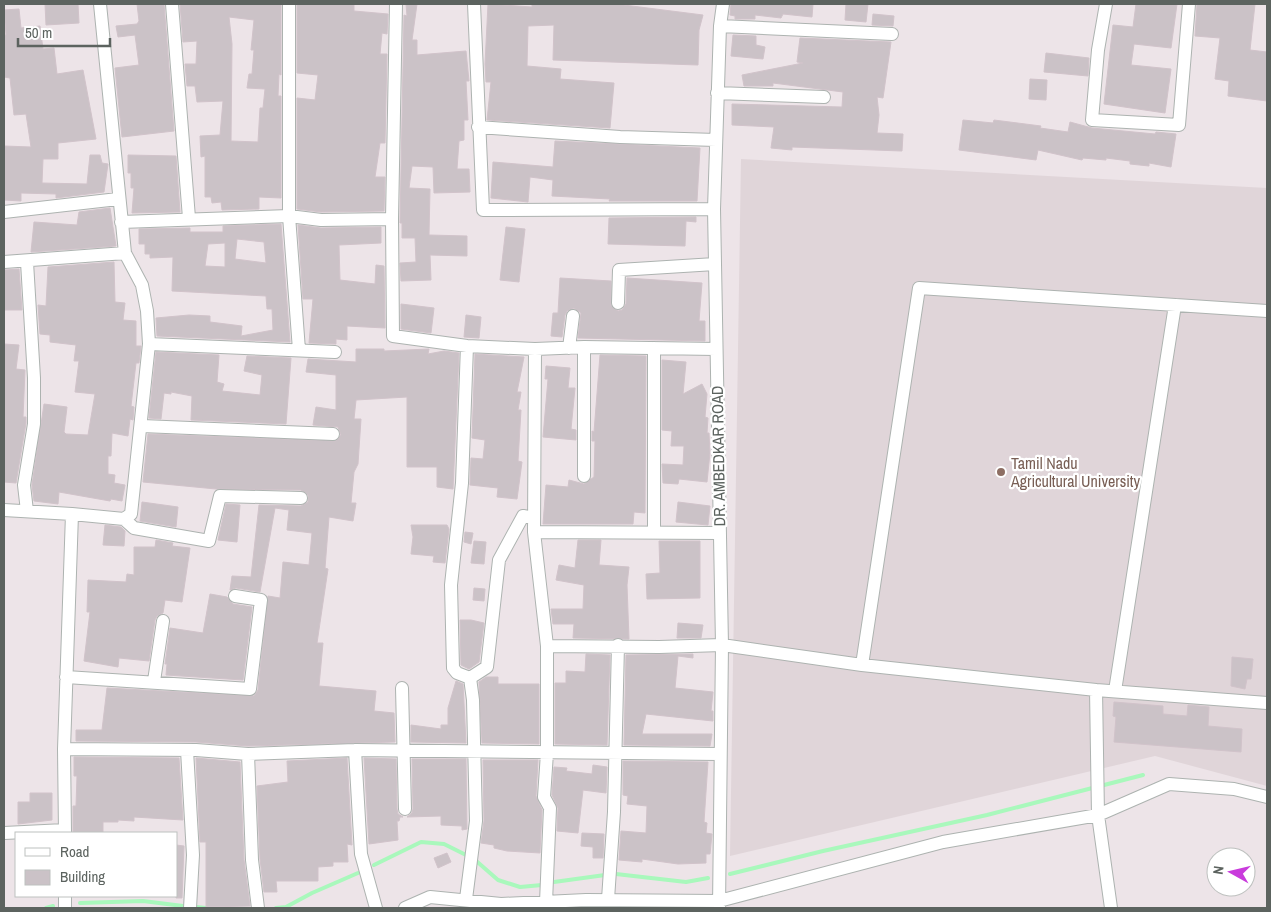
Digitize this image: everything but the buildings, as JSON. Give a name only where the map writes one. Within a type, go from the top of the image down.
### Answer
[{"type":"street","points":[[100,4],[118,199],[125,253],[142,285],[147,311],[149,344],[142,426],[131,514],[124,519]]},
{"type":"street","points":[[172,4],[189,218]]},
{"type":"street","points":[[289,4],[289,216],[299,350]]},
{"type":"street","points":[[396,4],[392,219],[393,336],[467,346],[535,349],[584,347],[716,349]]},
{"type":"street","points":[[474,4],[483,210],[714,209]]},
{"type":"street","name":"DR. AMBEDKAR ROAD","points":[[719,904],[722,645],[714,209],[717,93],[720,26],[723,4]]},
{"type":"street","points":[[1106,4],[1098,50],[1092,120],[1178,125],[1189,4]]},
{"type":"street","points":[[720,26],[892,34]]},
{"type":"street","points":[[717,93],[824,97]]},
{"type":"street","points":[[478,127],[620,137],[716,140]]},
{"type":"street","points":[[4,212],[118,199]]},
{"type":"street","points":[[121,222],[189,218],[289,216],[321,220],[392,219]]},
{"type":"street","points":[[4,262],[28,262],[125,253]]},
{"type":"street","points":[[27,511],[24,485],[34,424],[28,262]]},
{"type":"street","points":[[618,303],[620,270],[715,264]]},
{"type":"street","points":[[862,665],[919,288],[1267,311]]},
{"type":"street","points":[[1115,691],[1175,305]]},
{"type":"street","points":[[569,348],[573,316]]},
{"type":"street","points":[[149,344],[335,352]]},
{"type":"street","points":[[467,346],[462,483],[451,585],[453,668],[457,673],[470,678]]},
{"type":"street","points":[[584,347],[584,476]]},
{"type":"street","points":[[654,348],[654,532]]},
{"type":"street","points":[[535,349],[534,532],[547,646],[547,753],[544,797],[550,808],[546,902]]},
{"type":"street","points":[[142,426],[333,434]]},
{"type":"street","points":[[4,510],[124,519],[134,528],[209,541],[220,496],[301,498]]},
{"type":"street","points":[[65,832],[64,749],[72,514]]},
{"type":"street","points":[[470,678],[487,667],[499,560],[523,516],[534,518]]},
{"type":"street","points":[[534,532],[720,533]]},
{"type":"street","points":[[66,677],[154,681],[250,689],[261,600],[234,596]]},
{"type":"street","points":[[154,681],[163,621]]},
{"type":"street","points":[[547,646],[659,647],[722,645],[862,665],[1096,690],[1267,703]]},
{"type":"street","points":[[608,899],[614,812],[618,646]]},
{"type":"street","points":[[466,899],[476,821],[473,700],[470,678]]},
{"type":"street","points":[[402,688],[405,809]]},
{"type":"street","points":[[1096,690],[1098,815],[1111,908]]},
{"type":"street","points":[[64,749],[187,750],[248,754],[355,750],[473,753],[720,754]]},
{"type":"street","points":[[187,750],[193,855],[190,908]]},
{"type":"street","points":[[355,750],[361,854],[376,908]]},
{"type":"street","points":[[248,754],[252,860],[258,908]]},
{"type":"street","points":[[404,908],[430,897],[466,899],[501,904],[608,899],[719,904],[943,842],[1098,815],[1169,784],[1234,789],[1267,797]]},
{"type":"shaded area","name":"Tamil Nadu Agricultural University","points":[[741,159],[1267,188],[1267,786],[1155,756],[730,856]]},
{"type":"waterway","points":[[730,874],[823,851],[987,815],[1143,775]]},
{"type":"waterway","points":[[374,865],[421,842],[444,844],[466,855]]},
{"type":"waterway","points":[[474,859],[498,880],[520,887],[542,885]]},
{"type":"waterway","points":[[276,908],[286,907],[312,893],[358,873]]},
{"type":"waterway","points":[[616,874],[686,882],[708,878]]},
{"type":"waterway","points":[[554,882],[605,875]]},
{"type":"waterway","points":[[80,903],[143,901],[183,906]]},
{"type":"waterway","points":[[46,908],[53,906]]},
{"type":"waterway","points":[[196,907],[206,908]]},
{"type":"place","name":"Tamil Nadu Agricultural University","points":[[1001,472]]}]
